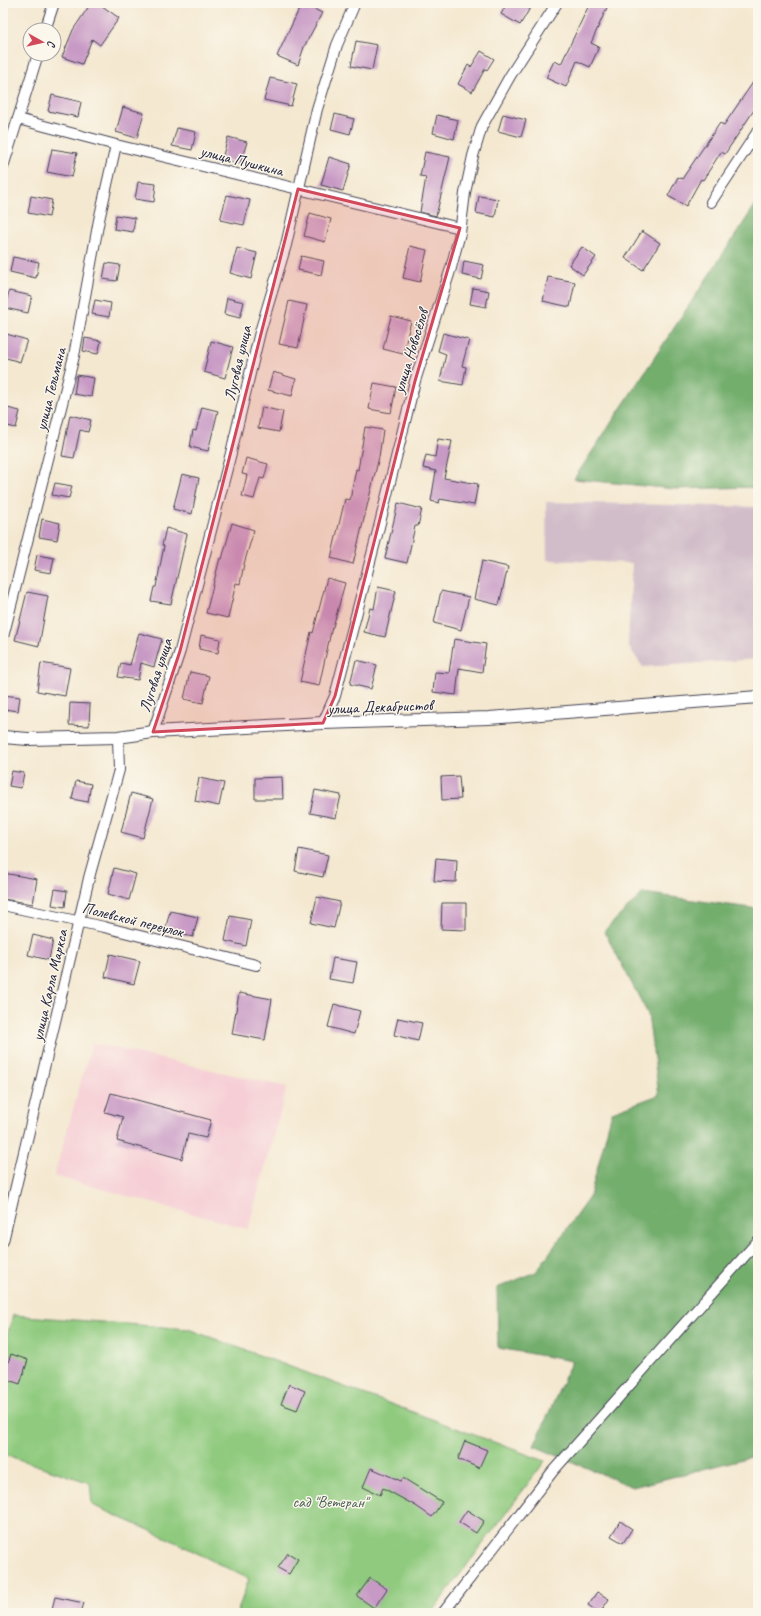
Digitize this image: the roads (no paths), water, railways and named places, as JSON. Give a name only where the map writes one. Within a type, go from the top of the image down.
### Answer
[{"type":"street","points":[[48,22],[54,3]]},
{"type":"street","name":"Луговая улица","points":[[153,732],[180,651],[232,453],[260,332],[286,245],[317,108],[337,45],[355,3]]},
{"type":"street","name":"улица Новосёлов","points":[[323,723],[335,696],[415,381],[451,268],[473,156],[482,126],[510,76],[558,3]]},
{"type":"street","points":[[3,167],[36,62]]},
{"type":"street","name":"улица Пушкина","points":[[18,119],[116,145],[460,228]]},
{"type":"street","points":[[711,202],[758,131]]},
{"type":"street","name":"улица Тельмана","points":[[3,637],[74,356],[99,220],[116,145]]},
{"type":"street","name":"улица Декабристов","points":[[3,737],[28,739],[118,737],[153,732],[323,723],[489,718],[758,697]]},
{"type":"street","name":"улица Карла Маркса","points":[[3,1241],[80,922],[90,874],[119,770],[118,737]]},
{"type":"street","name":"Полевской переулок","points":[[3,904],[256,965]]},
{"type":"street","points":[[443,1613],[553,1471],[758,1241]]},
{"type":"park label","name":"сад \"Ветеран\"","points":[[330,1501]]}]
